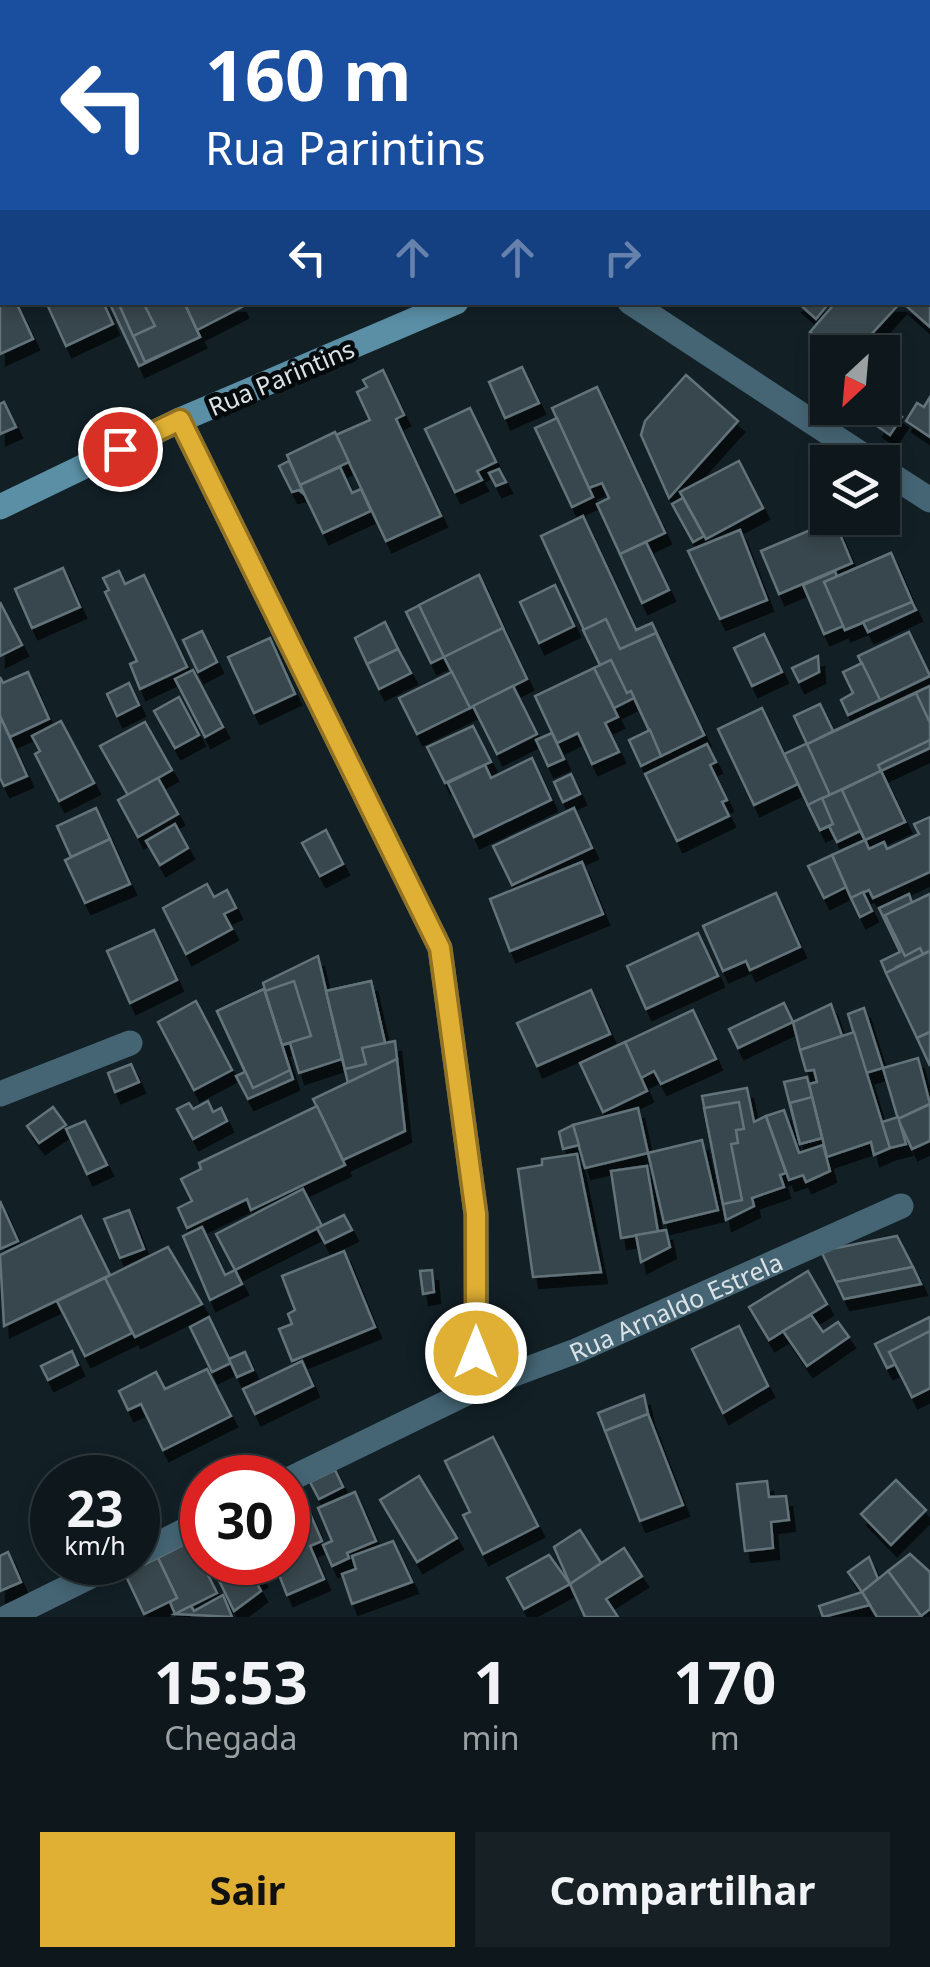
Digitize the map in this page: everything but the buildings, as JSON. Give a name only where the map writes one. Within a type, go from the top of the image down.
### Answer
[{"type":"street","name":"Rua Parintins","points":[[0,507],[180,420],[449,305]]},
{"type":"street","points":[[635,305],[847,445]]},
{"type":"street","points":[[180,420],[440,948],[476,1214],[476,1388]]},
{"type":"street","points":[[900,481],[930,500]]},
{"type":"street","points":[[0,1094],[130,1043]]},
{"type":"street","name":"Rua Arnaldo Estrela","points":[[310,1469],[476,1388],[576,1351],[901,1206]]},
{"type":"street","points":[[8,1617],[73,1585]]},
{"type":"route","points":[[120,449],[180,420],[384,827],[440,948],[476,1214],[476,1353]]}]
